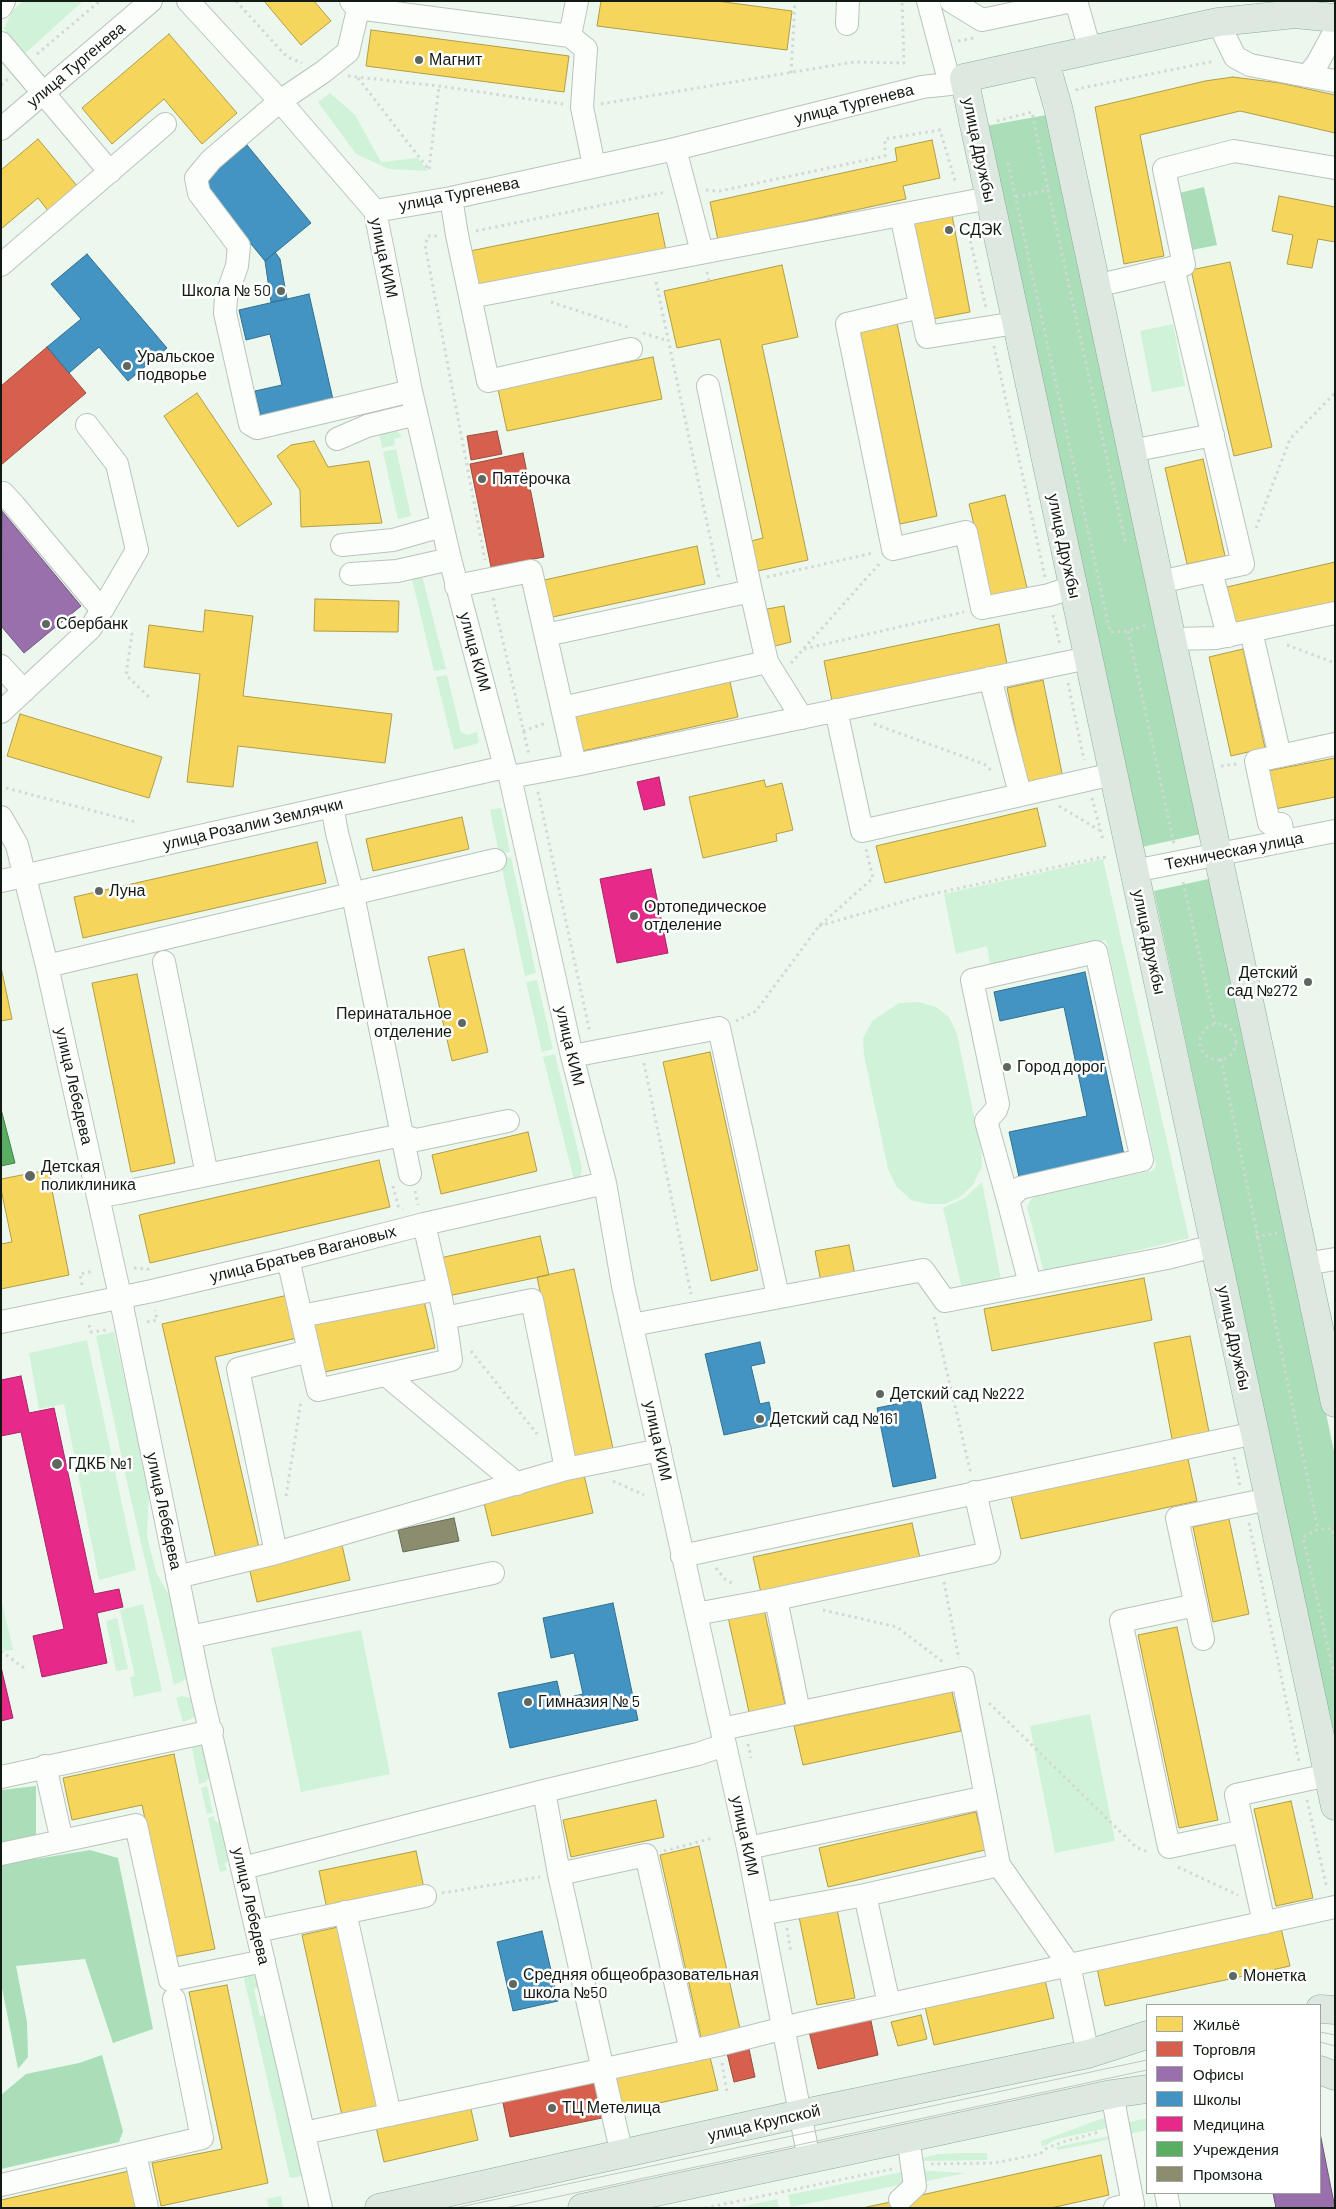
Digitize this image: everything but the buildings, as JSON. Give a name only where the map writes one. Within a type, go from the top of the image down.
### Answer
[{"type":"main road","name":"улица Тургенева","points":[[957,81],[1218,22],[1296,14],[1335,18]]},
{"type":"main road","points":[[1046,62],[1058,107],[1218,854],[1326,1257],[1335,1403]]},
{"type":"main road","name":"улица Дружбы","points":[[957,81],[1003,197],[1016,323],[1335,1806]]},
{"type":"main road","points":[[1321,2008],[1335,2010]]},
{"type":"main road","name":"улица Крупской","points":[[379,2208],[800,2114],[1088,2054],[1146,2035]]},
{"type":"main road","points":[[1321,2070],[1335,2076]]},
{"type":"main road","points":[[582,2208],[637,2202],[809,2159],[1112,2094],[1146,2089]]},
{"type":"street","points":[[1,7],[4,1]]},
{"type":"street","name":"улица Тургенева","points":[[1,129],[151,1]]},
{"type":"street","name":"улица КИМ","points":[[188,1],[280,101],[375,211],[411,392],[456,586],[508,772],[572,1056],[605,1183],[632,1325],[660,1450],[692,1553],[696,1614],[748,1848],[809,2159]]},
{"type":"street","points":[[570,36],[577,1]]},
{"type":"street","points":[[847,24],[848,1]]},
{"type":"street","points":[[928,1],[957,81]]},
{"type":"street","points":[[951,1],[982,20],[1074,1],[1090,50]]},
{"type":"street","points":[[411,392],[257,428],[250,424],[225,313],[226,297],[237,266],[239,246],[199,193],[196,178],[211,160],[280,101],[323,72],[348,52],[356,4],[570,36],[586,49],[582,107],[594,166]]},
{"type":"street","points":[[1218,22],[1235,57],[1250,65],[1335,81]]},
{"type":"street","points":[[1307,76],[1317,64],[1335,31]]},
{"type":"street","points":[[1,43],[110,172]]},
{"type":"street","name":"улица Тургенева","points":[[375,211],[451,198],[675,149],[922,87],[957,81]]},
{"type":"street","points":[[1,265],[165,124]]},
{"type":"street","points":[[675,149],[702,252]]},
{"type":"street","points":[[1096,286],[1184,265],[1164,169],[1234,151],[1335,168]]},
{"type":"street","points":[[470,297],[1003,197]]},
{"type":"street","points":[[451,198],[488,381],[634,337]]},
{"type":"street","points":[[901,215],[927,337],[1016,323]]},
{"type":"street","points":[[1159,582],[1243,564],[1173,268]]},
{"type":"street","points":[[920,307],[847,324],[893,549],[966,532],[982,608],[1049,595],[1073,587]]},
{"type":"street","points":[[708,386],[750,586],[772,670],[802,718]]},
{"type":"street","points":[[337,439],[367,426],[416,414]]},
{"type":"street","points":[[1,712],[90,629],[137,550],[117,464],[87,425]]},
{"type":"street","points":[[1131,451],[1213,435]]},
{"type":"street","points":[[1,495],[3,493],[14,505],[102,610]]},
{"type":"street","points":[[342,545],[393,540],[442,526]]},
{"type":"street","points":[[351,574],[397,571],[450,560]]},
{"type":"street","points":[[456,586],[531,571],[575,765]]},
{"type":"street","points":[[1211,571],[1228,636]]},
{"type":"street","points":[[546,635],[723,597],[750,586]]},
{"type":"street","points":[[1171,639],[1194,640],[1228,636],[1335,613]]},
{"type":"street","points":[[1251,631],[1280,756]]},
{"type":"street","name":"улица Розалии Землячки","points":[[1,881],[25,874],[332,806],[508,772],[575,765],[1088,658]]},
{"type":"street","points":[[1,666],[24,691]]},
{"type":"street","points":[[562,708],[772,670]]},
{"type":"street","points":[[990,678],[1020,794]]},
{"type":"street","points":[[836,710],[862,831],[1113,774]]},
{"type":"street","points":[[1284,841],[1280,824],[1269,823],[1256,761],[1335,744]]},
{"type":"street","points":[[332,806],[353,895],[373,1001],[410,1174]]},
{"type":"street","name":"улица Лебедева","points":[[1,817],[16,845],[25,874],[47,966],[99,1196],[190,1637],[322,2208]]},
{"type":"street","name":"Техническая улица","points":[[1134,871],[1335,831]]},
{"type":"street","points":[[47,966],[495,860]]},
{"type":"street","points":[[1008,1200],[1020,1188],[1142,1160],[1096,952],[972,980],[998,1104],[996,1110],[986,1121],[1030,1284]]},
{"type":"street","points":[[164,962],[206,1175]]},
{"type":"street","points":[[572,1056],[719,1028],[778,1296]]},
{"type":"street","points":[[99,1196],[402,1135],[416,1140],[508,1120]]},
{"type":"street","name":"улица Братьев Вагановых","points":[[1,1322],[120,1296],[152,1291],[424,1224],[605,1183]]},
{"type":"street","points":[[288,1259],[318,1390],[451,1360],[445,1318],[424,1224]]},
{"type":"street","points":[[632,1325],[923,1270],[945,1301],[1166,1258],[1214,1246]]},
{"type":"street","points":[[301,1316],[439,1289]]},
{"type":"street","points":[[445,1318],[532,1300],[566,1470]]},
{"type":"street","points":[[276,1552],[238,1369],[309,1351]]},
{"type":"street","points":[[386,1375],[517,1484]]},
{"type":"street","points":[[692,1553],[1254,1433]]},
{"type":"street","points":[[177,1577],[276,1552],[566,1470],[660,1450]]},
{"type":"street","points":[[696,1614],[769,1601],[940,1564],[990,1558],[975,1492]]},
{"type":"street","points":[[1203,1639],[1177,1518],[1269,1498]]},
{"type":"street","points":[[190,1637],[493,1573]]},
{"type":"street","points":[[769,1601],[800,1712]]},
{"type":"street","points":[[1196,1605],[1121,1621],[1169,1847],[1244,1831]]},
{"type":"street","points":[[243,1868],[544,1791],[698,1754],[723,1737],[800,1712],[963,1678],[999,1865],[1069,1965],[1088,2054]]},
{"type":"street","points":[[1,1777],[212,1730]]},
{"type":"street","points":[[45,1766],[62,1841]]},
{"type":"street","points":[[1264,1923],[1236,1795],[1328,1775]]},
{"type":"street","points":[[544,1791],[559,1874],[622,2155]]},
{"type":"street","points":[[748,1848],[986,1797]]},
{"type":"street","points":[[1,1854],[136,1825],[170,1980],[264,1961]]},
{"type":"street","points":[[559,1874],[646,1855],[691,2051]]},
{"type":"street","points":[[761,1914],[864,1895],[999,1865]]},
{"type":"street","points":[[864,1895],[889,2004]]},
{"type":"street","points":[[257,1931],[425,1896]]},
{"type":"street","points":[[304,2133],[691,2051],[889,2004],[1335,1907]]},
{"type":"street","points":[[345,1912],[390,2115]]},
{"type":"street","points":[[1,2185],[202,2138],[174,1999]]},
{"type":"street","points":[[1112,2094],[1133,2204],[1115,2208]]},
{"type":"street","points":[[900,2200],[915,2186],[908,2138]]},
{"type":"street","points":[[135,2154],[147,2208]]},
{"type":"street","points":[[1166,2194],[1169,2208]]},
{"type":"path","points":[[1,85],[100,1]]},
{"type":"path","points":[[236,1],[287,57],[323,72],[358,78],[439,86],[582,107],[854,62],[904,63],[902,1]]},
{"type":"path","points":[[791,73],[796,1]]},
{"type":"path","points":[[1077,89],[1235,57]]},
{"type":"path","points":[[358,78],[429,170],[439,86]]},
{"type":"path","points":[[999,128],[997,119],[1032,112],[1127,548]]},
{"type":"path","points":[[1005,154],[1003,197],[1110,632],[1128,631],[1144,626],[1142,616]]},
{"type":"path","points":[[1003,197],[1048,190]]},
{"type":"path","points":[[652,262],[723,597]]},
{"type":"path","points":[[547,302],[634,337],[669,341]]},
{"type":"path","points":[[1243,564],[1290,439],[1335,392]]},
{"type":"path","points":[[750,586],[893,549]]},
{"type":"path","points":[[772,670],[804,649],[893,549]]},
{"type":"path","points":[[804,649],[982,608]]},
{"type":"path","points":[[102,610],[132,634],[126,675],[151,699]]},
{"type":"path","points":[[1128,631],[1174,844]]},
{"type":"path","points":[[1251,631],[1335,663]]},
{"type":"path","points":[[873,724],[984,764],[1020,794],[1059,806],[1099,830]]},
{"type":"path","points":[[6,788],[136,822]]},
{"type":"path","points":[[719,1028],[756,1011],[819,926],[873,878],[862,831]]},
{"type":"path","points":[[819,926],[918,897],[1102,857],[1109,858]]},
{"type":"path","points":[[1183,882],[1215,1024]]},
{"type":"path","points":[[1215,1024],[1227,1026],[1236,1041],[1232,1052],[1221,1059],[1210,1058],[1200,1045],[1200,1039],[1205,1029],[1215,1024]]},
{"type":"path","points":[[640,1043],[695,1313]]},
{"type":"path","points":[[1221,1059],[1318,1529]]},
{"type":"path","points":[[410,1174],[424,1224]]},
{"type":"path","points":[[130,1264],[136,1270],[148,1269]]},
{"type":"path","points":[[83,1291],[80,1274],[101,1270]]},
{"type":"path","points":[[147,1322],[157,1320],[154,1304]]},
{"type":"path","points":[[932,1308],[975,1492]]},
{"type":"path","points":[[89,1323],[91,1332],[114,1328]]},
{"type":"path","points":[[469,1348],[542,1439]]},
{"type":"path","points":[[284,1505],[301,1399]]},
{"type":"path","points":[[1335,1540],[1332,1529],[1318,1529],[1303,1537],[1335,1678]]},
{"type":"path","points":[[692,1553],[726,1580],[769,1601]]},
{"type":"path","points":[[940,1564],[963,1678]]},
{"type":"path","points":[[813,1608],[897,1627],[963,1678],[1136,1847],[1153,1855]]},
{"type":"path","points":[[1,1651],[24,1668]]},
{"type":"path","points":[[646,1855],[713,1838]]},
{"type":"path","points":[[1170,1863],[1238,1895],[1259,1900]]},
{"type":"path","points":[[425,1896],[559,1874]]},
{"type":"path","points":[[718,2045],[727,2092]]},
{"type":"green space","points":[[23,1],[83,1],[20,58],[4,28],[13,10]]},
{"type":"green space","points":[[330,93],[355,115],[381,162],[418,158],[428,171],[389,169],[356,154],[318,102]]},
{"type":"green space","points":[[1046,115],[1201,834],[1142,847],[986,126]]},
{"type":"green space","points":[[1204,187],[1217,245],[1192,250],[1179,193]]},
{"type":"green space","points":[[1173,324],[1185,386],[1152,392],[1140,331]]},
{"type":"green space","points":[[396,429],[402,437],[394,439],[395,445],[382,448],[379,432]]},
{"type":"green space","points":[[396,449],[411,516],[398,519],[383,452]]},
{"type":"green space","points":[[411,575],[422,575],[446,669],[434,671]]},
{"type":"green space","points":[[447,675],[461,732],[468,735],[477,732],[479,743],[454,750],[436,677]]},
{"type":"green space","points":[[501,808],[510,852],[499,854],[490,810]]},
{"type":"green space","points":[[511,857],[536,973],[525,976],[500,859]]},
{"type":"green space","points":[[1103,859],[1189,1238],[1044,1273],[1027,1207],[1031,1199],[1037,1196],[1154,1170],[1156,1165],[1106,940],[990,964],[987,946],[956,954],[944,894]]},
{"type":"green space","points":[[1213,878],[1335,1456],[1335,1749],[1154,891]]},
{"type":"green space","points":[[537,980],[553,1049],[542,1052],[526,982]]},
{"type":"green space","points":[[919,1002],[936,1007],[949,1017],[957,1034],[981,1150],[982,1166],[973,1185],[959,1198],[945,1204],[928,1204],[911,1200],[896,1186],[888,1169],[864,1055],[863,1039],[872,1021],[899,1003]]},
{"type":"green space","points":[[555,1054],[582,1168],[580,1177],[574,1180],[543,1057]]},
{"type":"green space","points":[[982,1182],[1001,1279],[962,1288],[943,1208],[966,1197]]},
{"type":"green space","points":[[114,1332],[149,1491],[147,1536],[156,1572],[172,1601],[189,1674],[185,1680],[174,1685],[128,1487],[96,1336]]},
{"type":"green space","points":[[87,1340],[136,1570],[99,1580],[64,1404],[39,1409],[29,1353]]},
{"type":"green space","points":[[1,1598],[13,1650],[5,1651],[1,1648]]},
{"type":"green space","points":[[143,1604],[162,1691],[134,1697],[130,1677],[135,1676],[120,1610]]},
{"type":"green space","points":[[117,1618],[128,1669],[116,1671],[106,1621]]},
{"type":"green space","points":[[361,1630],[390,1774],[301,1792],[271,1648]]},
{"type":"green space","points":[[182,1696],[196,1699],[199,1712],[195,1717],[183,1722],[176,1698]]},
{"type":"green space","points":[[1090,1714],[1115,1841],[1055,1853],[1030,1726]]},
{"type":"green space","points":[[190,1737],[202,1738],[211,1774],[206,1782],[199,1784]]},
{"type":"green space","points":[[36,1786],[36,1859],[90,1850],[118,1858],[153,2029],[113,2043],[85,1959],[16,1966],[27,2022],[28,2057],[18,2069],[1,1983],[1,1790]]},
{"type":"green space","points":[[207,1786],[213,1813],[207,1814],[201,1788]]},
{"type":"green space","points":[[214,1816],[215,1821],[226,1826],[233,1856],[225,1864],[227,1870],[220,1872],[208,1818]]},
{"type":"green space","points":[[242,1970],[257,1978],[261,1987],[254,1989],[260,2016],[268,2015],[304,2176],[290,2178]]},
{"type":"green space","points":[[102,2055],[123,2131],[119,2142],[1,2169],[1,2095],[26,2074],[79,2063]]},
{"type":"green space","points":[[1109,2118],[1112,2127],[1057,2139],[1042,2147],[1041,2141],[1101,2119]]},
{"type":"green space","points":[[1146,2118],[1146,2130],[1129,2134],[1126,2123]]},
{"type":"green space","points":[[1114,2135],[1114,2138],[1089,2144],[1058,2150],[1056,2147]]},
{"type":"green space","points":[[987,2153],[988,2160],[921,2161],[922,2158],[938,2154]]},
{"type":"green space","points":[[915,2170],[966,2173],[918,2183]]},
{"type":"green space","points":[[902,2172],[904,2184],[791,2207],[788,2195]]},
{"type":"green space","points":[[281,2196],[283,2208],[269,2208],[267,2199]]},
{"type":"green space","points":[[777,2199],[779,2208],[735,2208]]},
{"type":"tram line","points":[[1321,2032],[1335,2035]]},
{"type":"tram line","points":[[1321,2042],[1335,2046]]},
{"type":"tram line","points":[[455,2208],[1146,2060]]},
{"type":"tram line","points":[[505,2208],[1146,2070]]},
{"type":"place","name":"Магнит","points":[[419,60]]},
{"type":"place","name":"СДЭК","points":[[949,230]]},
{"type":"place","name":"Школа № 50","points":[[281,291]]},
{"type":"place","name":"Уральское подворье","points":[[127,366]]},
{"type":"place","name":"Пятёрочка","points":[[482,479]]},
{"type":"place","name":"Сбербанк","points":[[46,624]]},
{"type":"place","name":"Луна","points":[[99,891]]},
{"type":"place","name":"Ортопедическое отделение","points":[[634,916]]},
{"type":"place","name":"Детский сад №272","points":[[1308,982]]},
{"type":"place","name":"Перинатальное отделение","points":[[462,1023]]},
{"type":"place","name":"Город дорог","points":[[1007,1067]]},
{"type":"place","name":"Детская поликлиника","points":[[30,1176]]},
{"type":"place","name":"Детский сад №222","points":[[880,1394]]},
{"type":"place","name":"Детский сад №161","points":[[760,1419]]},
{"type":"place","name":"ГДКБ №1","points":[[57,1464]]},
{"type":"place","name":"Гимназия № 5","points":[[528,1702]]},
{"type":"place","name":"Монетка","points":[[1233,1976]]},
{"type":"place","name":"Средняя общеобразовательная школа №50","points":[[513,1984]]},
{"type":"place","name":"ТЦ Метелица","points":[[552,2108]]}]
